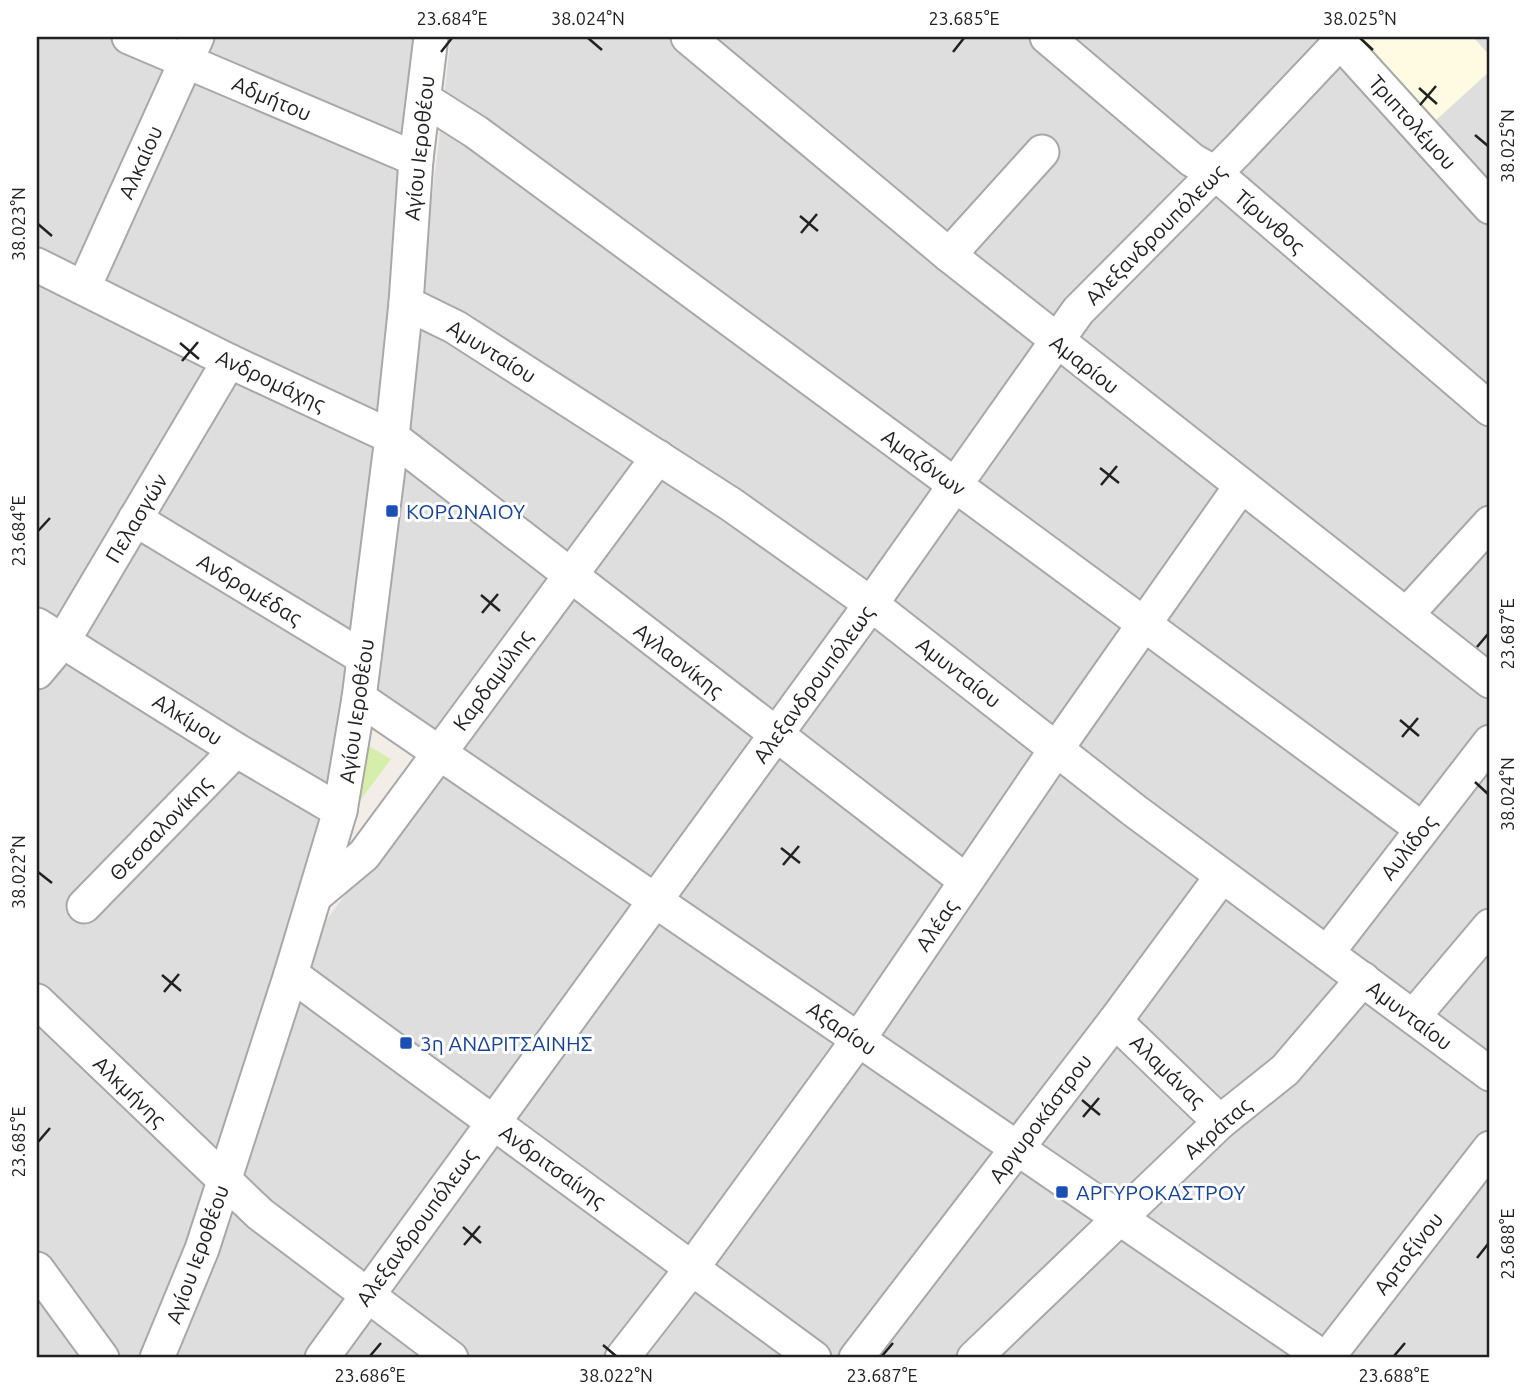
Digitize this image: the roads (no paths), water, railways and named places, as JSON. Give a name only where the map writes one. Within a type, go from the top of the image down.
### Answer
[{"type":"street","name":"Αδμήτου","points":[[129,37],[191,49],[416,159]]},
{"type":"street","name":"Αγίου Ιεροθέου","points":[[157,1358],[183,1300],[224,1181],[316,895],[340,811],[359,698],[392,437],[406,303],[416,159],[431,37]]},
{"type":"street","name":"Αμαρίου","points":[[688,37],[1057,342],[1490,681]]},
{"type":"street","name":"Τίρυνθος","points":[[1047,37],[1192,160],[1215,173],[1490,408]]},
{"type":"street","name":"Αλεξανδρουπόλεως","points":[[322,1358],[871,604],[1078,312],[1215,173],[1339,39]]},
{"type":"street","name":"Τριπτολέμου","points":[[1339,39],[1490,207]]},
{"type":"street","name":"Αλκαίου","points":[[84,287],[191,49]]},
{"type":"street","name":"Αμαζόνων","points":[[424,99],[476,132],[1422,829]]},
{"type":"street","points":[[949,255],[1042,152]]},
{"type":"street","name":"Ανδρομάχης","points":[[37,267],[84,287],[229,360],[392,437]]},
{"type":"street","name":"Αμυνταίου","points":[[406,303],[455,327],[732,505],[871,604],[1222,876],[1490,1074]]},
{"type":"street","name":"Πελασγών","points":[[37,672],[50,633],[135,519],[229,360]]},
{"type":"street","name":"Αγλαονίκης","points":[[392,437],[966,881]]},
{"type":"street","name":"Καρδαμύλης","points":[[316,895],[364,855],[658,457]]},
{"type":"street","name":"Αλέας","points":[[622,1358],[692,1268],[858,1040],[1056,748],[1241,486]]},
{"type":"street","name":"Ανδρομέδας","points":[[135,519],[364,658]]},
{"type":"street","points":[[1407,614],[1490,523]]},
{"type":"street","name":"Αλκίμου","points":[[50,633],[236,750],[340,811]]},
{"type":"street","name":"Αξαρίου","points":[[359,698],[1325,1358]]},
{"type":"street","name":"Αυλίδος","points":[[1327,953],[1490,742]]},
{"type":"street","name":"Θεσσαλονίκης","points":[[84,906],[236,750]]},
{"type":"street","name":"Αργυροκάστρου","points":[[856,1358],[1115,1021],[1222,876]]},
{"type":"street","points":[[1413,1017],[1490,926]]},
{"type":"street","name":"Ανδριτσαίνης","points":[[291,974],[814,1358]]},
{"type":"street","name":"Ακράτας","points":[[974,1358],[1220,1122],[1285,1070],[1363,979]]},
{"type":"street","name":"Αλκμήνης","points":[[37,1001],[260,1214],[451,1358]]},
{"type":"street","name":"Αλαμάνας","points":[[1115,1021],[1220,1122]]},
{"type":"street","name":"Αρτοξίνου","points":[[1325,1358],[1490,1149]]},
{"type":"street","points":[[37,1269],[102,1358]]},
{"type":"place","name":"ΚΟΡΩΝΑΙΟΥ","points":[[392,511]]},
{"type":"place","name":"3η ΑΝΔΡΙΤΣΑΙΝΗΣ","points":[[406,1043]]},
{"type":"place","name":"ΑΡΓΥΡΟΚΑΣΤΡΟΥ","points":[[1062,1192]]}]
